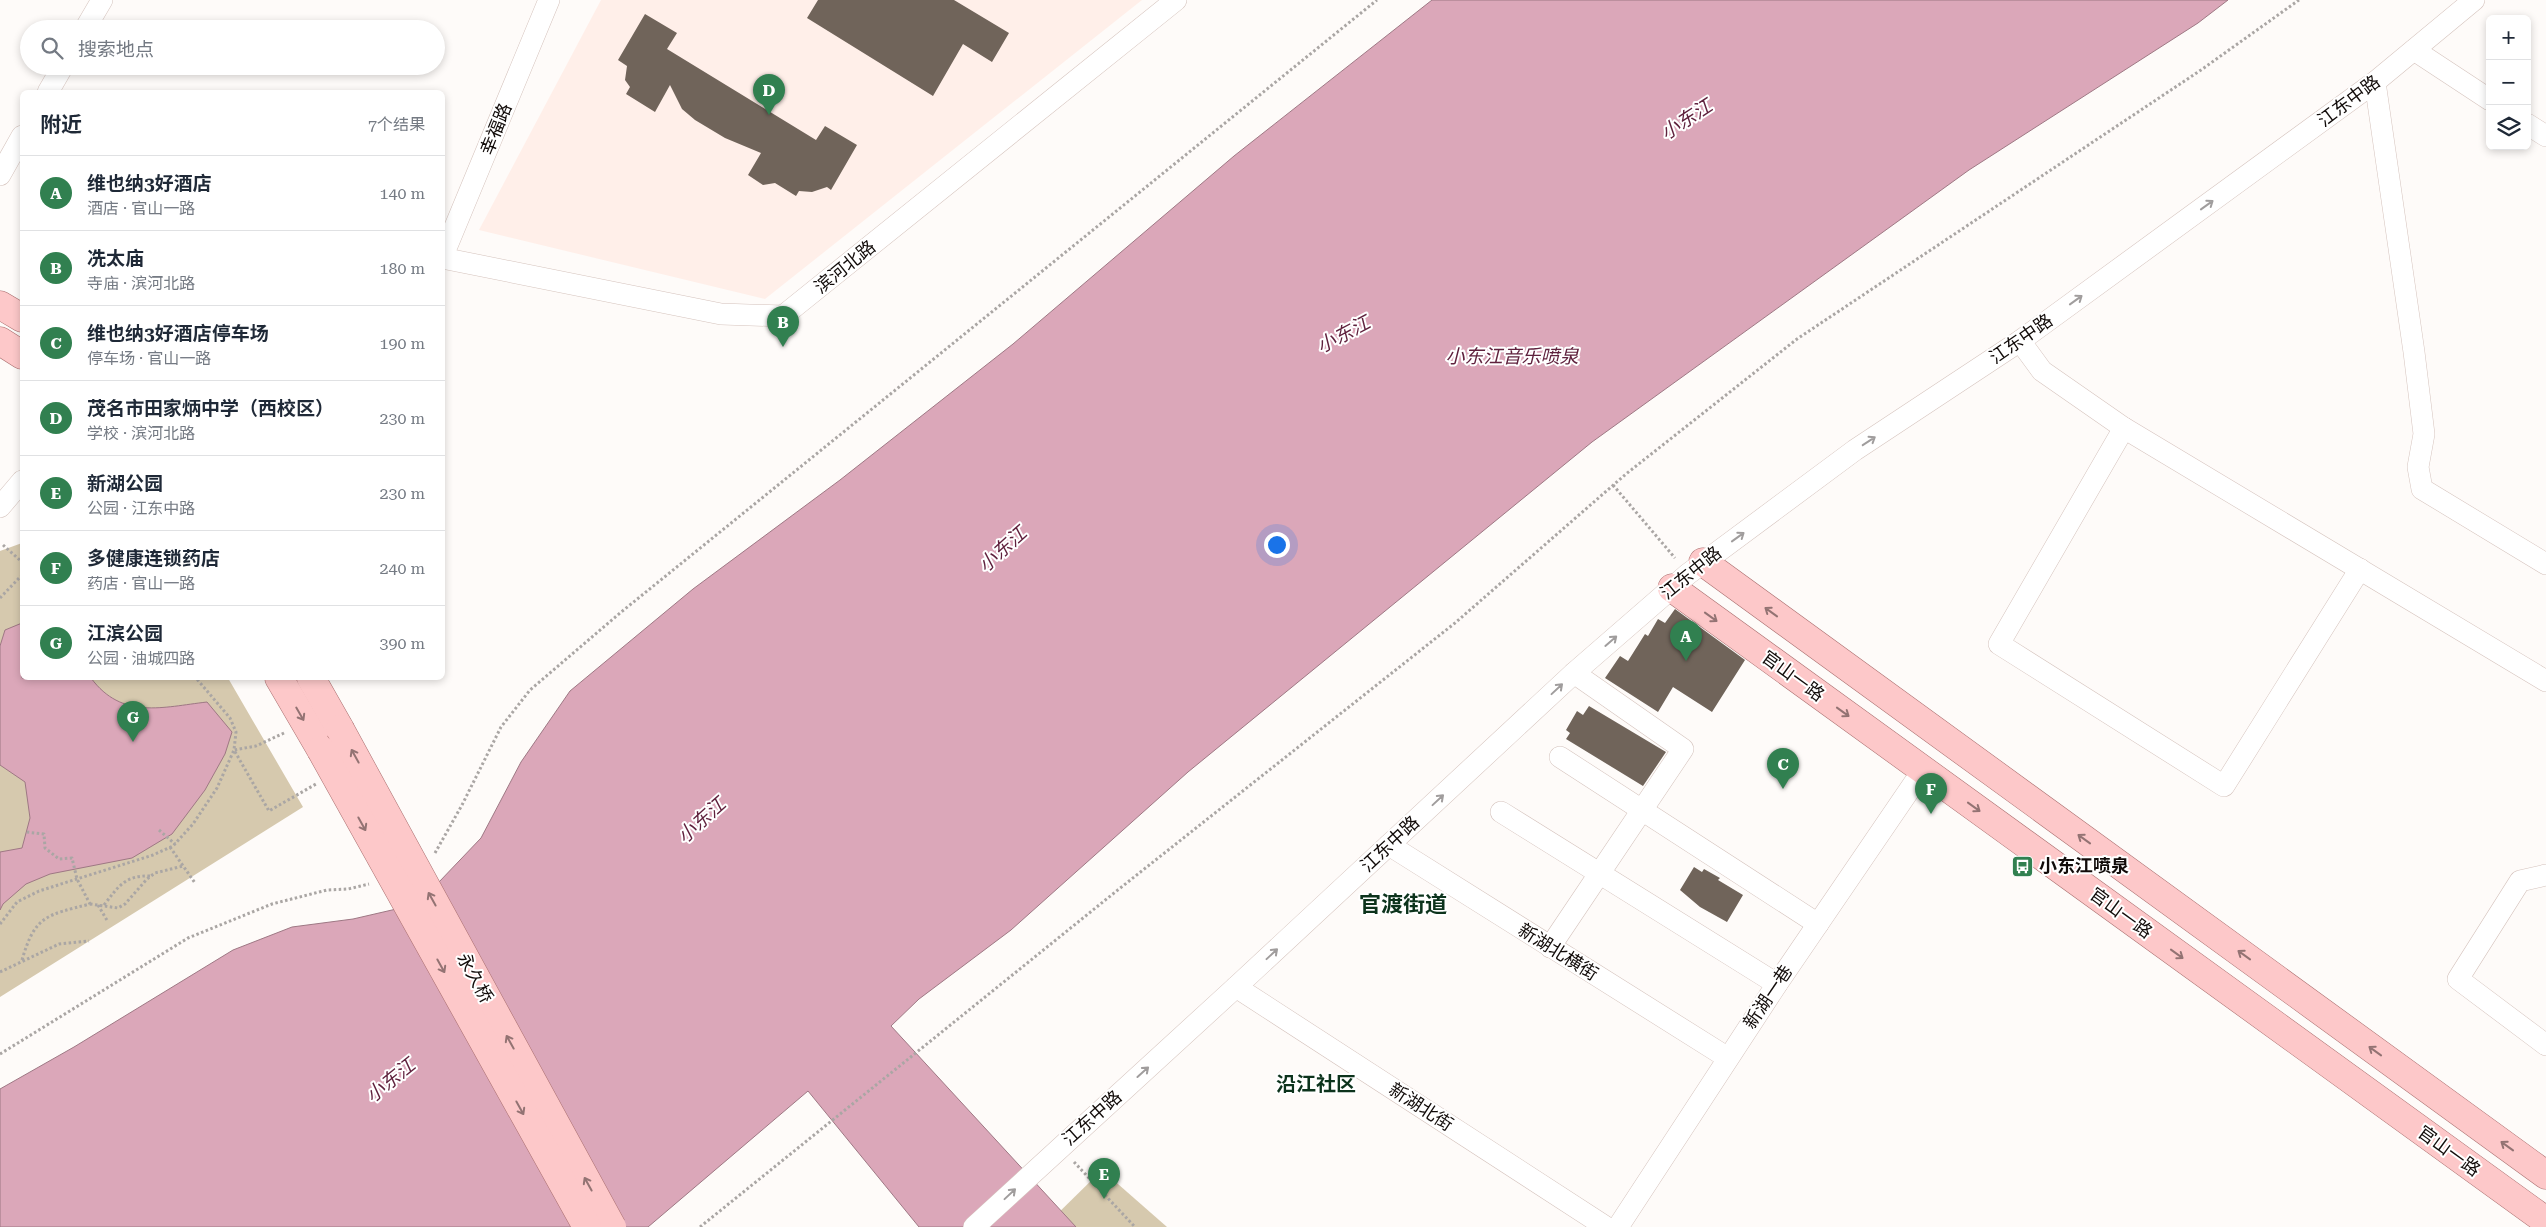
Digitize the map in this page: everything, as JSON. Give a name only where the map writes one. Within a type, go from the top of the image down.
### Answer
[{"type":"main road","points":[[0,305],[20,317]]},
{"type":"main road","points":[[0,341],[20,353]]},
{"type":"main road","points":[[1687,575],[1810,640],[2546,1175]]},
{"type":"main road","name":"官山一路","points":[[1687,575],[1787,672],[2546,1221]]},
{"type":"main road","points":[[1787,672],[1810,640]]},
{"type":"main road","name":"永久桥","points":[[280,680],[328,762],[587,1227]]},
{"type":"main road","name":"永久桥","points":[[312,680],[612,1227]]},
{"type":"street","points":[[90,20],[102,0]]},
{"type":"street","name":"幸福路","points":[[445,251],[549,0]]},
{"type":"street","name":"滨河北路","points":[[445,259],[721,314],[783,316],[1176,0]]},
{"type":"street","name":"江东中路","points":[[974,1227],[1574,673],[1687,575],[1855,450],[2020,341],[2375,82],[2474,0]]},
{"type":"street","points":[[2414,50],[2486,97]]},
{"type":"street","points":[[49,90],[58,75]]},
{"type":"street","points":[[2375,82],[2424,434],[2418,467],[2422,489],[2546,564]]},
{"type":"street","points":[[2531,127],[2546,136]]},
{"type":"street","points":[[0,175],[20,140]]},
{"type":"street","points":[[2020,341],[2042,370],[2124,428],[2546,681]]},
{"type":"street","points":[[2124,428],[1999,644],[2224,786],[2360,569]]},
{"type":"street","points":[[0,507],[20,483]]},
{"type":"street","points":[[0,507],[20,502]]},
{"type":"street","points":[[1550,947],[1601,874],[1683,749],[1574,673]]},
{"type":"street","points":[[1560,757],[1818,924]]},
{"type":"street","name":"新湖一巷","points":[[1618,1227],[1777,984],[1923,770]]},
{"type":"street","points":[[1501,812],[1777,984]]},
{"type":"street","name":"新湖北横街","points":[[1389,845],[1728,1058]]},
{"type":"street","points":[[2546,875],[2520,881],[2458,980],[2546,1045]]},
{"type":"street","name":"新湖北街","points":[[1236,987],[1606,1227]]},
{"type":"path","points":[[433,856],[462,805],[500,727],[530,690],[628,606],[1377,0]]},
{"type":"path","points":[[700,1227],[1119,889],[1455,623],[1613,485],[1797,339],[2202,70],[2299,0]]},
{"type":"path","points":[[1613,485],[1687,575]]},
{"type":"path","points":[[3,545],[20,560]]},
{"type":"path","points":[[0,598],[20,577]]},
{"type":"path","points":[[0,924],[17,902],[39,890],[153,855],[175,844],[194,824],[217,788],[234,750],[236,732],[230,718],[198,680]]},
{"type":"path","points":[[234,750],[256,746],[272,740],[304,722]]},
{"type":"path","points":[[234,750],[269,811],[328,762]]},
{"type":"path","points":[[159,830],[175,844]]},
{"type":"path","points":[[26,832],[44,834],[46,848],[59,859],[72,858],[77,879],[90,904]]},
{"type":"path","points":[[170,847],[195,883]]},
{"type":"path","points":[[104,905],[124,882],[137,875],[150,876],[184,866]]},
{"type":"path","points":[[22,960],[28,939],[39,922],[54,913],[90,904],[118,908],[125,904],[150,876]]},
{"type":"path","points":[[0,1054],[188,938],[272,904],[327,890],[348,889],[374,882]]},
{"type":"path","points":[[98,905],[108,922]]},
{"type":"path","points":[[0,972],[59,944],[89,941]]},
{"type":"path","points":[[1060,1147],[1135,1227]]},
{"type":"shaded area","points":[[601,0],[1142,0],[765,299],[479,230]]},
{"type":"shaded area","points":[[20,544],[20,680],[229,680],[303,807],[0,997],[0,551]]},
{"type":"shaded area","points":[[1102,1170],[1167,1227],[1044,1227]]},
{"type":"water","points":[[1432,0],[2228,0],[2198,23],[1969,170],[1592,442],[1188,772],[1011,930],[919,999],[891,1026],[1076,1227],[919,1227],[808,1091],[648,1227],[0,1227],[0,1089],[74,1047],[233,950],[292,927],[353,919],[418,904],[481,838],[521,762],[570,691],[693,589],[840,480],[1013,344],[1234,156]]},
{"type":"water","points":[[20,624],[20,680],[93,680],[103,691],[116,700],[144,708],[207,702],[232,732],[225,754],[205,790],[172,834],[132,858],[50,874],[26,884],[3,904],[0,910],[0,852],[22,848],[30,818],[25,782],[0,765],[0,646],[5,630]]},
{"type":"building","points":[[818,0],[954,0],[1009,33],[992,62],[963,44],[933,96],[807,18]]},
{"type":"building","points":[[645,14],[677,33],[667,49],[816,140],[825,126],[857,145],[831,190],[827,187],[812,192],[799,191],[796,196],[775,183],[763,185],[748,175],[761,153],[725,138],[695,120],[682,109],[670,85],[655,112],[626,94],[630,87],[625,80],[627,66],[618,60]]},
{"type":"building","points":[[1675,609],[1745,660],[1712,712],[1673,687],[1658,712],[1605,678],[1620,656],[1628,661],[1645,634],[1648,636],[1658,619],[1665,623]]},
{"type":"building","points":[[1589,706],[1666,752],[1643,786],[1566,739],[1570,733],[1566,730],[1577,711],[1583,715]]},
{"type":"building","points":[[1694,867],[1702,872],[1704,869],[1720,878],[1718,880],[1743,895],[1727,922],[1700,907],[1680,890]]},
{"type":"place","name":"茂名市田家炳中学（西校区）","points":[[769,115]]},
{"type":"place","name":"冼太庙","points":[[783,347]]},
{"type":"place","name":"维也纳3好酒店","points":[[1686,661]]},
{"type":"place","name":"江滨公园","points":[[133,742]]},
{"type":"place","name":"维也纳3好酒店停车场","points":[[1783,789]]},
{"type":"place","name":"多健康连锁药店","points":[[1931,814]]},
{"type":"place","name":"小东江喷泉","points":[[2023,866]]},
{"type":"place","name":"新湖公园","points":[[1104,1199]]},
{"type":"district","name":"官渡街道","points":[[1403,904]]},
{"type":"district","name":"沿江社区","points":[[1316,1084]]},
{"type":"water label","name":"小东江","points":[[1686,119]]},
{"type":"water label","name":"小东江","points":[[1343,334]]},
{"type":"water label","name":"小东江音乐喷泉","points":[[1512,356]]},
{"type":"water label","name":"小东江","points":[[1002,549]]},
{"type":"water label","name":"小东江","points":[[701,820]]},
{"type":"water label","name":"小东江","points":[[390,1080]]}]
